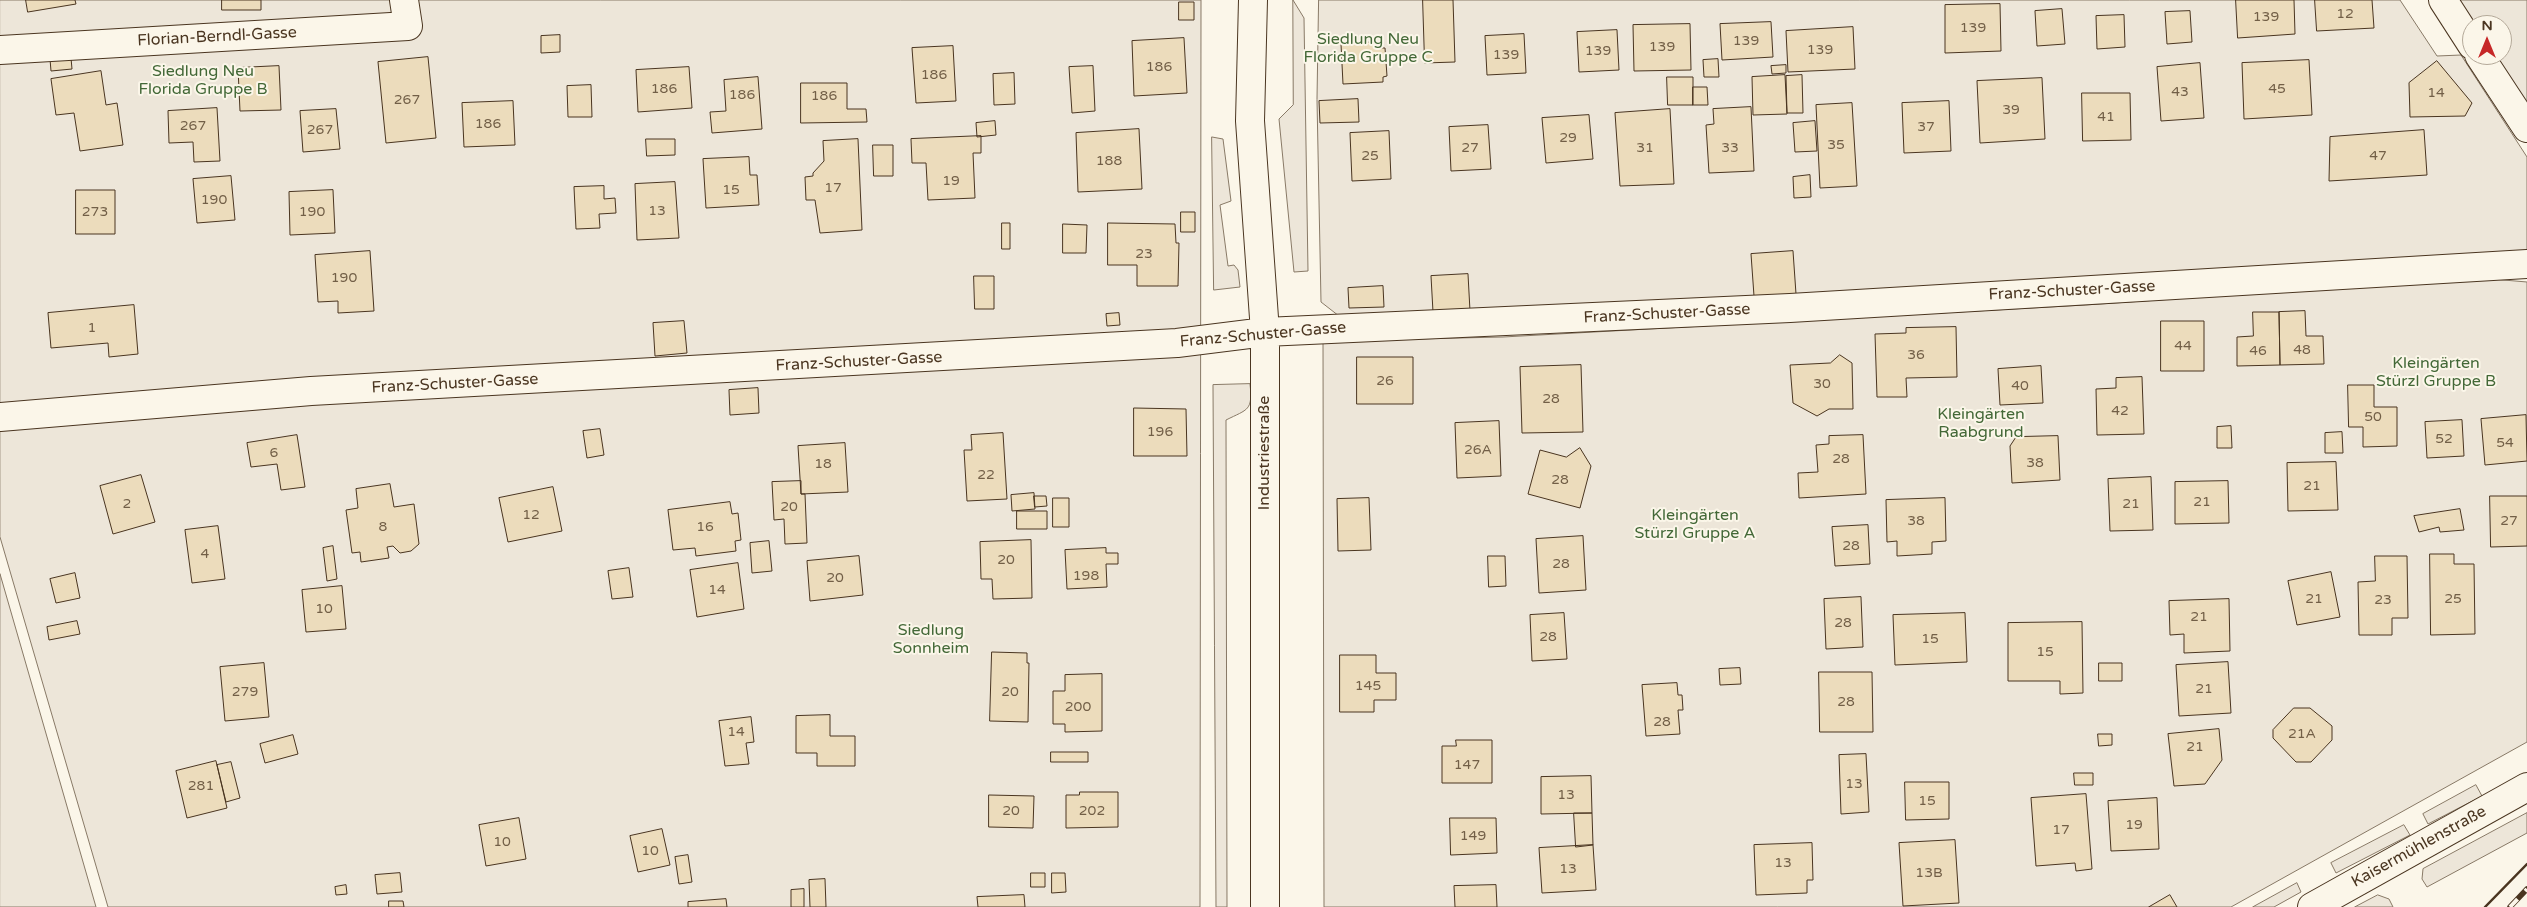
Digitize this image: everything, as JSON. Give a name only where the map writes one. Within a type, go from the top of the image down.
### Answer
[{"type":"street","name":"Florian-Berndl-Gasse","points":[[0,50],[408,26],[404,0]]},
{"type":"street","name":"Industriestraße","points":[[1253,0],[1250,121],[1265,332],[1265,907]]},
{"type":"street","points":[[2442,0],[2462,30]]},
{"type":"street","points":[[2486,65],[2527,128]]},
{"type":"street","name":"Franz-Schuster-Gasse","points":[[0,417],[311,391],[1177,343],[1265,332],[1790,308],[2527,264]]},
{"type":"street","name":"Kaisermühlenstraße","points":[[2312,907],[2527,786]]},
{"type":"green space","points":[[0,0],[1201,0],[1200,907],[108,907],[0,537]]},
{"type":"green space","points":[[1293,0],[1304,18],[1308,271],[1294,272],[1279,119],[1293,105]]},
{"type":"green space","name":"Siedlung Neu Florida Gruppe C","points":[[1319,0],[2400,0],[2437,56],[2461,55],[2462,65],[2467,65],[2527,157],[2527,254],[1555,313],[1339,316],[1321,302],[1317,100]]},
{"type":"green space","points":[[2459,0],[2527,0],[2527,108],[2500,65],[2512,65],[2512,15],[2469,15]]},
{"type":"green space","points":[[1212,137],[1223,139],[1231,201],[1220,205],[1228,266],[1234,265],[1238,270],[1240,287],[1214,290]]},
{"type":"green space","points":[[2480,278],[2527,282],[2527,742],[2231,907],[1324,907],[1323,341],[1503,337],[2085,305]]},
{"type":"green space","points":[[1250,384],[1250,404],[1244,411],[1226,420],[1227,907],[1216,907],[1213,385]]},
{"type":"green space","points":[[0,574],[96,907],[0,907]]},
{"type":"green space","points":[[2476,785],[2482,796],[2428,824],[2423,814]]},
{"type":"green space","points":[[2527,813],[2527,833],[2427,887],[2422,879],[2423,869]]},
{"type":"green space","points":[[2404,825],[2410,835],[2336,873],[2331,863]]},
{"type":"green space","points":[[2297,883],[2301,892],[2274,907],[2253,907]]},
{"type":"green space","points":[[2378,895],[2389,899],[2393,907],[2355,907]]},
{"type":"building","points":[[26,0],[75,0],[76,4],[28,12]]},
{"type":"building","points":[[222,0],[261,0],[261,10],[222,10]]},
{"type":"building","points":[[1423,0],[1453,0],[1455,62],[1425,63]]},
{"type":"building","points":[[2236,0],[2294,0],[2295,34],[2238,38]]},
{"type":"building","points":[[2315,0],[2372,0],[2374,28],[2317,31]]},
{"type":"building","points":[[1179,2],[1194,2],[1194,20],[1179,20]]},
{"type":"building","points":[[2000,4],[2001,51],[1945,53],[1945,5]]},
{"type":"building","points":[[2062,9],[2065,44],[2037,46],[2035,11]]},
{"type":"building","points":[[2190,11],[2192,42],[2167,44],[2165,12]]},
{"type":"building","points":[[2124,15],[2125,47],[2097,49],[2096,16]]},
{"type":"building","points":[[1771,22],[1773,57],[1722,60],[1720,24]]},
{"type":"building","points":[[1690,24],[1691,70],[1634,71],[1633,25]]},
{"type":"building","points":[[1853,27],[1855,69],[1788,72],[1786,31]]},
{"type":"building","points":[[1617,30],[1619,70],[1579,72],[1577,32]]},
{"type":"building","points":[[1524,34],[1526,73],[1487,75],[1485,36]]},
{"type":"building","points":[[560,35],[560,52],[541,53],[541,36]]},
{"type":"building","points":[[1184,38],[1187,93],[1134,96],[1132,41]]},
{"type":"building","points":[[1379,42],[1379,48],[1385,48],[1387,76],[1383,77],[1383,82],[1343,84],[1341,44]]},
{"type":"building","points":[[953,46],[956,101],[916,103],[912,48]]},
{"type":"building","points":[[428,57],[436,138],[386,143],[378,62]]},
{"type":"building","points":[[71,58],[72,69],[51,71],[50,59]]},
{"type":"building","points":[[1718,59],[1719,77],[1704,77],[1703,60]]},
{"type":"building","points":[[2309,60],[2312,115],[2244,119],[2242,63]]},
{"type":"building","points":[[2437,61],[2472,103],[2465,116],[2410,117],[2409,83]]},
{"type":"building","points":[[2200,63],[2204,118],[2161,121],[2157,67]]},
{"type":"building","points":[[1786,65],[1786,73],[1772,74],[1771,66]]},
{"type":"building","points":[[279,66],[281,110],[240,111],[238,68]]},
{"type":"building","points":[[1093,66],[1095,111],[1072,113],[1069,67]]},
{"type":"building","points":[[689,67],[692,108],[638,112],[636,70]]},
{"type":"building","points":[[101,71],[106,105],[117,103],[123,145],[80,151],[74,113],[56,115],[51,79]]},
{"type":"building","points":[[1014,73],[1015,104],[994,105],[993,74]]},
{"type":"building","points":[[1785,75],[1787,114],[1753,115],[1752,77]]},
{"type":"building","points":[[1802,75],[1803,113],[1787,113],[1786,76]]},
{"type":"building","points":[[758,77],[762,129],[712,133],[710,112],[726,111],[724,80]]},
{"type":"building","points":[[1667,77],[1693,77],[1693,105],[1668,105]]},
{"type":"building","points":[[2042,78],[2045,139],[1980,143],[1977,81]]},
{"type":"building","points":[[801,83],[847,83],[847,109],[866,109],[867,122],[801,123]]},
{"type":"building","points":[[591,85],[592,117],[568,117],[567,86]]},
{"type":"building","points":[[1693,87],[1707,87],[1708,105],[1693,105]]},
{"type":"building","points":[[2082,93],[2130,93],[2131,140],[2083,141]]},
{"type":"building","points":[[1358,99],[1359,122],[1320,123],[1319,101]]},
{"type":"building","points":[[513,101],[515,145],[464,147],[462,103]]},
{"type":"building","points":[[1949,101],[1951,151],[1904,153],[1902,103]]},
{"type":"building","points":[[1852,103],[1857,186],[1820,188],[1816,105]]},
{"type":"building","points":[[1751,107],[1754,171],[1709,173],[1706,125],[1714,124],[1713,109]]},
{"type":"building","points":[[217,108],[220,161],[194,162],[193,142],[169,143],[168,111]]},
{"type":"building","points":[[336,109],[340,149],[303,152],[300,111]]},
{"type":"building","points":[[1670,109],[1674,184],[1620,186],[1615,113]]},
{"type":"building","points":[[1589,115],[1593,159],[1546,163],[1542,118]]},
{"type":"building","points":[[995,121],[996,135],[977,137],[976,123]]},
{"type":"building","points":[[1815,121],[1817,151],[1795,152],[1793,123]]},
{"type":"building","points":[[1488,125],[1491,169],[1451,171],[1449,127]]},
{"type":"building","points":[[1139,129],[1142,189],[1078,192],[1076,133]]},
{"type":"building","points":[[2424,130],[2427,175],[2329,181],[2330,137]]},
{"type":"building","points":[[1389,131],[1391,179],[1352,181],[1350,133]]},
{"type":"building","points":[[981,136],[981,153],[973,153],[975,198],[928,200],[926,163],[912,163],[911,139]]},
{"type":"building","points":[[646,139],[675,139],[675,155],[647,156]]},
{"type":"building","points":[[858,139],[862,230],[820,233],[815,200],[806,200],[805,177],[813,176],[813,173],[824,161],[823,141]]},
{"type":"building","points":[[873,145],[893,145],[893,176],[874,176]]},
{"type":"building","points":[[749,157],[750,175],[757,175],[759,205],[706,208],[703,159]]},
{"type":"building","points":[[1810,175],[1811,197],[1794,198],[1793,177]]},
{"type":"building","points":[[231,176],[235,220],[197,223],[193,179]]},
{"type":"building","points":[[675,182],[679,238],[637,240],[635,184]]},
{"type":"building","points":[[604,186],[604,199],[615,198],[616,213],[599,214],[600,228],[576,229],[574,187]]},
{"type":"building","points":[[76,190],[115,190],[115,234],[76,234]]},
{"type":"building","points":[[333,190],[335,233],[290,235],[289,192]]},
{"type":"building","points":[[1181,212],[1195,212],[1195,232],[1181,232]]},
{"type":"building","points":[[1002,223],[1010,223],[1010,249],[1002,249]]},
{"type":"building","points":[[1108,223],[1175,224],[1176,243],[1179,243],[1178,286],[1137,286],[1137,265],[1108,265]]},
{"type":"building","points":[[1063,224],[1087,225],[1086,253],[1063,253]]},
{"type":"building","points":[[370,251],[374,311],[338,313],[338,301],[318,302],[315,255]]},
{"type":"building","points":[[1793,251],[1796,294],[1754,296],[1751,254]]},
{"type":"building","points":[[1468,274],[1470,311],[1433,312],[1431,276]]},
{"type":"building","points":[[974,276],[994,276],[994,309],[975,309]]},
{"type":"building","points":[[1383,286],[1384,307],[1349,308],[1348,288]]},
{"type":"building","points":[[134,305],[138,354],[109,357],[108,343],[51,348],[48,313]]},
{"type":"building","points":[[2305,311],[2306,336],[2323,336],[2324,364],[2280,365],[2279,312]]},
{"type":"building","points":[[2253,312],[2279,312],[2280,365],[2237,366],[2237,337],[2253,336]]},
{"type":"building","points":[[1119,313],[1120,325],[1107,326],[1106,314]]},
{"type":"building","points":[[684,321],[687,353],[655,356],[653,323]]},
{"type":"building","points":[[2161,321],[2204,321],[2204,371],[2161,371]]},
{"type":"building","points":[[1956,327],[1957,377],[1906,378],[1907,397],[1877,397],[1875,334],[1906,333],[1906,328]]},
{"type":"building","points":[[1840,355],[1852,363],[1853,409],[1829,409],[1817,416],[1793,403],[1790,365],[1830,363]]},
{"type":"building","points":[[1357,357],[1413,357],[1413,404],[1357,404]]},
{"type":"building","points":[[1581,365],[1583,432],[1522,433],[1520,367]]},
{"type":"building","points":[[2041,366],[2043,403],[2000,405],[1998,369]]},
{"type":"building","points":[[2142,377],[2144,434],[2097,435],[2096,389],[2116,388],[2116,378]]},
{"type":"building","points":[[2348,385],[2374,385],[2374,407],[2397,407],[2397,446],[2363,447],[2363,427],[2349,427]]},
{"type":"building","points":[[758,388],[759,413],[730,415],[729,390]]},
{"type":"building","points":[[1134,408],[1186,409],[1187,456],[1134,456]]},
{"type":"building","points":[[2526,415],[2527,461],[2485,465],[2481,419]]},
{"type":"building","points":[[2462,420],[2464,456],[2427,458],[2425,422]]},
{"type":"building","points":[[1499,421],[1501,476],[1457,478],[1455,423]]},
{"type":"building","points":[[2231,426],[2232,448],[2217,448],[2217,427]]},
{"type":"building","points":[[600,429],[604,455],[587,458],[583,431]]},
{"type":"building","points":[[2342,432],[2343,453],[2325,453],[2325,433]]},
{"type":"building","points":[[1003,433],[1007,499],[967,501],[964,450],[972,450],[971,435]]},
{"type":"building","points":[[297,435],[305,487],[281,490],[277,464],[251,467],[247,443]]},
{"type":"building","points":[[1863,435],[1866,494],[1799,498],[1798,473],[1818,472],[1816,445],[1829,444],[1829,436]]},
{"type":"building","points":[[2058,436],[2060,480],[2012,483],[2010,446],[2016,437]]},
{"type":"building","points":[[845,443],[848,492],[801,494],[798,446]]},
{"type":"building","points":[[1580,448],[1591,466],[1580,508],[1528,494],[1540,450],[1566,457]]},
{"type":"building","points":[[2336,462],[2338,510],[2288,511],[2287,463]]},
{"type":"building","points":[[141,475],[155,522],[113,534],[100,486]]},
{"type":"building","points":[[2151,477],[2153,530],[2110,531],[2108,479]]},
{"type":"building","points":[[801,481],[801,494],[805,494],[807,543],[785,544],[784,519],[774,520],[772,482]]},
{"type":"building","points":[[2228,481],[2229,523],[2175,524],[2175,482]]},
{"type":"building","points":[[390,484],[394,507],[414,504],[419,544],[411,551],[400,553],[393,546],[387,547],[389,558],[361,562],[360,552],[352,553],[346,510],[358,508],[356,489]]},
{"type":"building","points":[[553,487],[562,531],[508,542],[499,498]]},
{"type":"building","points":[[1034,493],[1035,509],[1012,511],[1011,495]]},
{"type":"building","points":[[1034,496],[1046,496],[1047,506],[1035,507]]},
{"type":"building","points":[[2490,496],[2527,496],[2527,546],[2491,547]]},
{"type":"building","points":[[1053,498],[1069,498],[1069,527],[1053,527]]},
{"type":"building","points":[[1369,498],[1371,550],[1338,551],[1337,499]]},
{"type":"building","points":[[1945,498],[1946,541],[1932,542],[1932,554],[1897,556],[1897,541],[1887,542],[1886,500]]},
{"type":"building","points":[[730,502],[732,514],[738,513],[741,540],[735,541],[736,551],[696,556],[695,548],[673,550],[668,510]]},
{"type":"building","points":[[2460,509],[2464,530],[2440,532],[2439,527],[2419,532],[2414,516]]},
{"type":"building","points":[[1017,511],[1047,511],[1047,529],[1017,529]]},
{"type":"building","points":[[1868,525],[1870,564],[1835,566],[1832,527]]},
{"type":"building","points":[[218,526],[225,579],[192,583],[185,530]]},
{"type":"building","points":[[1583,536],[1586,590],[1539,593],[1536,539]]},
{"type":"building","points":[[1031,540],[1032,598],[993,599],[992,579],[981,579],[980,542]]},
{"type":"building","points":[[769,541],[772,571],[752,573],[750,543]]},
{"type":"building","points":[[333,546],[337,579],[327,581],[323,548]]},
{"type":"building","points":[[1106,548],[1106,553],[1118,553],[1118,564],[1106,564],[1107,587],[1067,589],[1065,550]]},
{"type":"building","points":[[2430,554],[2454,554],[2454,564],[2474,564],[2475,634],[2431,635]]},
{"type":"building","points":[[859,556],[863,595],[810,601],[807,561]]},
{"type":"building","points":[[1488,556],[1505,556],[1506,586],[1489,587]]},
{"type":"building","points":[[2375,556],[2407,556],[2408,618],[2392,618],[2392,635],[2359,635],[2358,582],[2375,581]]},
{"type":"building","points":[[738,563],[744,609],[697,617],[690,570]]},
{"type":"building","points":[[629,568],[633,597],[612,599],[608,571]]},
{"type":"building","points":[[2331,572],[2340,617],[2297,625],[2288,581]]},
{"type":"building","points":[[75,573],[80,598],[56,603],[50,579]]},
{"type":"building","points":[[342,586],[346,629],[306,632],[302,590]]},
{"type":"building","points":[[1861,597],[1863,647],[1826,649],[1824,599]]},
{"type":"building","points":[[2229,599],[2230,651],[2184,653],[2184,634],[2170,635],[2169,601]]},
{"type":"building","points":[[1564,613],[1567,659],[1532,661],[1530,615]]},
{"type":"building","points":[[1965,613],[1967,662],[1895,665],[1893,615]]},
{"type":"building","points":[[77,621],[80,634],[49,640],[47,627]]},
{"type":"building","points":[[2082,622],[2083,693],[2060,694],[2060,681],[2008,681],[2008,623]]},
{"type":"building","points":[[992,652],[1027,653],[1027,663],[1029,663],[1028,722],[990,721]]},
{"type":"building","points":[[1340,655],[1376,655],[1376,673],[1396,673],[1396,700],[1374,700],[1374,712],[1340,712]]},
{"type":"building","points":[[2228,662],[2231,713],[2179,716],[2176,665]]},
{"type":"building","points":[[264,663],[269,717],[225,721],[220,667]]},
{"type":"building","points":[[2099,663],[2122,663],[2122,681],[2099,681]]},
{"type":"building","points":[[1740,668],[1741,684],[1720,685],[1719,669]]},
{"type":"building","points":[[1819,672],[1872,672],[1873,732],[1820,732]]},
{"type":"building","points":[[1102,674],[1102,731],[1065,732],[1065,724],[1053,724],[1053,691],[1065,691],[1065,675]]},
{"type":"building","points":[[1677,683],[1678,695],[1682,695],[1683,710],[1678,710],[1680,734],[1646,736],[1642,685]]},
{"type":"building","points":[[2294,708],[2310,708],[2332,726],[2332,740],[2311,762],[2296,762],[2273,738],[2273,730]]},
{"type":"building","points":[[830,715],[830,736],[855,736],[855,766],[817,766],[817,753],[796,753],[796,716]]},
{"type":"building","points":[[751,717],[754,742],[746,743],[749,764],[725,766],[719,721]]},
{"type":"building","points":[[2219,729],[2222,760],[2205,784],[2174,786],[2168,734]]},
{"type":"building","points":[[2098,734],[2112,734],[2112,745],[2099,746]]},
{"type":"building","points":[[293,735],[298,754],[265,763],[260,744]]},
{"type":"building","points":[[1456,740],[1492,740],[1492,783],[1442,783],[1442,746],[1456,746]]},
{"type":"building","points":[[1051,752],[1088,752],[1088,762],[1051,762]]},
{"type":"building","points":[[1866,754],[1869,812],[1841,814],[1839,755]]},
{"type":"building","points":[[216,761],[227,808],[187,818],[176,771]]},
{"type":"building","points":[[231,762],[240,798],[226,802],[217,765]]},
{"type":"building","points":[[2074,773],[2093,773],[2093,785],[2075,785]]},
{"type":"building","points":[[1591,776],[1592,813],[1541,814],[1541,777]]},
{"type":"building","points":[[1905,782],[1949,782],[1949,819],[1906,820]]},
{"type":"building","points":[[1080,792],[1118,792],[1118,827],[1066,828],[1066,795],[1079,795]]},
{"type":"building","points":[[2086,794],[2092,869],[2076,871],[2075,863],[2036,866],[2031,798]]},
{"type":"building","points":[[989,795],[1034,796],[1033,828],[989,827]]},
{"type":"building","points":[[2157,798],[2159,849],[2111,851],[2108,801]]},
{"type":"building","points":[[1574,813],[1592,813],[1593,845],[1576,847]]},
{"type":"building","points":[[519,818],[526,859],[486,866],[479,825]]},
{"type":"building","points":[[1450,818],[1496,818],[1497,853],[1451,855]]},
{"type":"building","points":[[662,829],[670,865],[638,872],[630,836]]},
{"type":"building","points":[[1955,840],[1959,903],[1903,906],[1899,843]]},
{"type":"building","points":[[1812,843],[1813,880],[1807,880],[1807,893],[1756,895],[1754,845]]},
{"type":"building","points":[[1593,845],[1596,890],[1542,893],[1539,848]]},
{"type":"building","points":[[688,855],[692,882],[679,884],[675,857]]},
{"type":"building","points":[[400,873],[402,892],[377,894],[375,875]]},
{"type":"building","points":[[1031,873],[1045,873],[1045,887],[1031,887]]},
{"type":"building","points":[[1052,873],[1065,873],[1066,892],[1052,893]]},
{"type":"building","points":[[825,879],[826,907],[810,907],[809,880]]},
{"type":"building","points":[[346,885],[347,894],[336,895],[335,887]]},
{"type":"building","points":[[1496,885],[1497,907],[1455,907],[1454,886]]},
{"type":"building","points":[[804,889],[804,907],[791,907],[791,890]]},
{"type":"building","points":[[1024,895],[1025,907],[978,907],[977,897]]},
{"type":"building","points":[[2170,895],[2177,907],[2149,907]]},
{"type":"building","points":[[726,899],[727,907],[688,907],[688,902]]},
{"type":"building","points":[[389,901],[403,901],[404,907],[389,907]]},
{"type":"railway","points":[[2510,907],[2527,889]]},
{"type":"wall","points":[[2485,907],[2527,864]]},
{"type":"park label","name":"Siedlung Neu Florida Gruppe B","points":[[203,81]]},
{"type":"park label","name":"Kleingärten Stürzl Gruppe B","points":[[2436,373]]},
{"type":"park label","name":"Kleingärten Raabgrund","points":[[1981,424]]},
{"type":"park label","name":"Kleingärten Stürzl Gruppe A","points":[[1695,525]]},
{"type":"park label","name":"Siedlung Sonnheim","points":[[931,640]]}]
